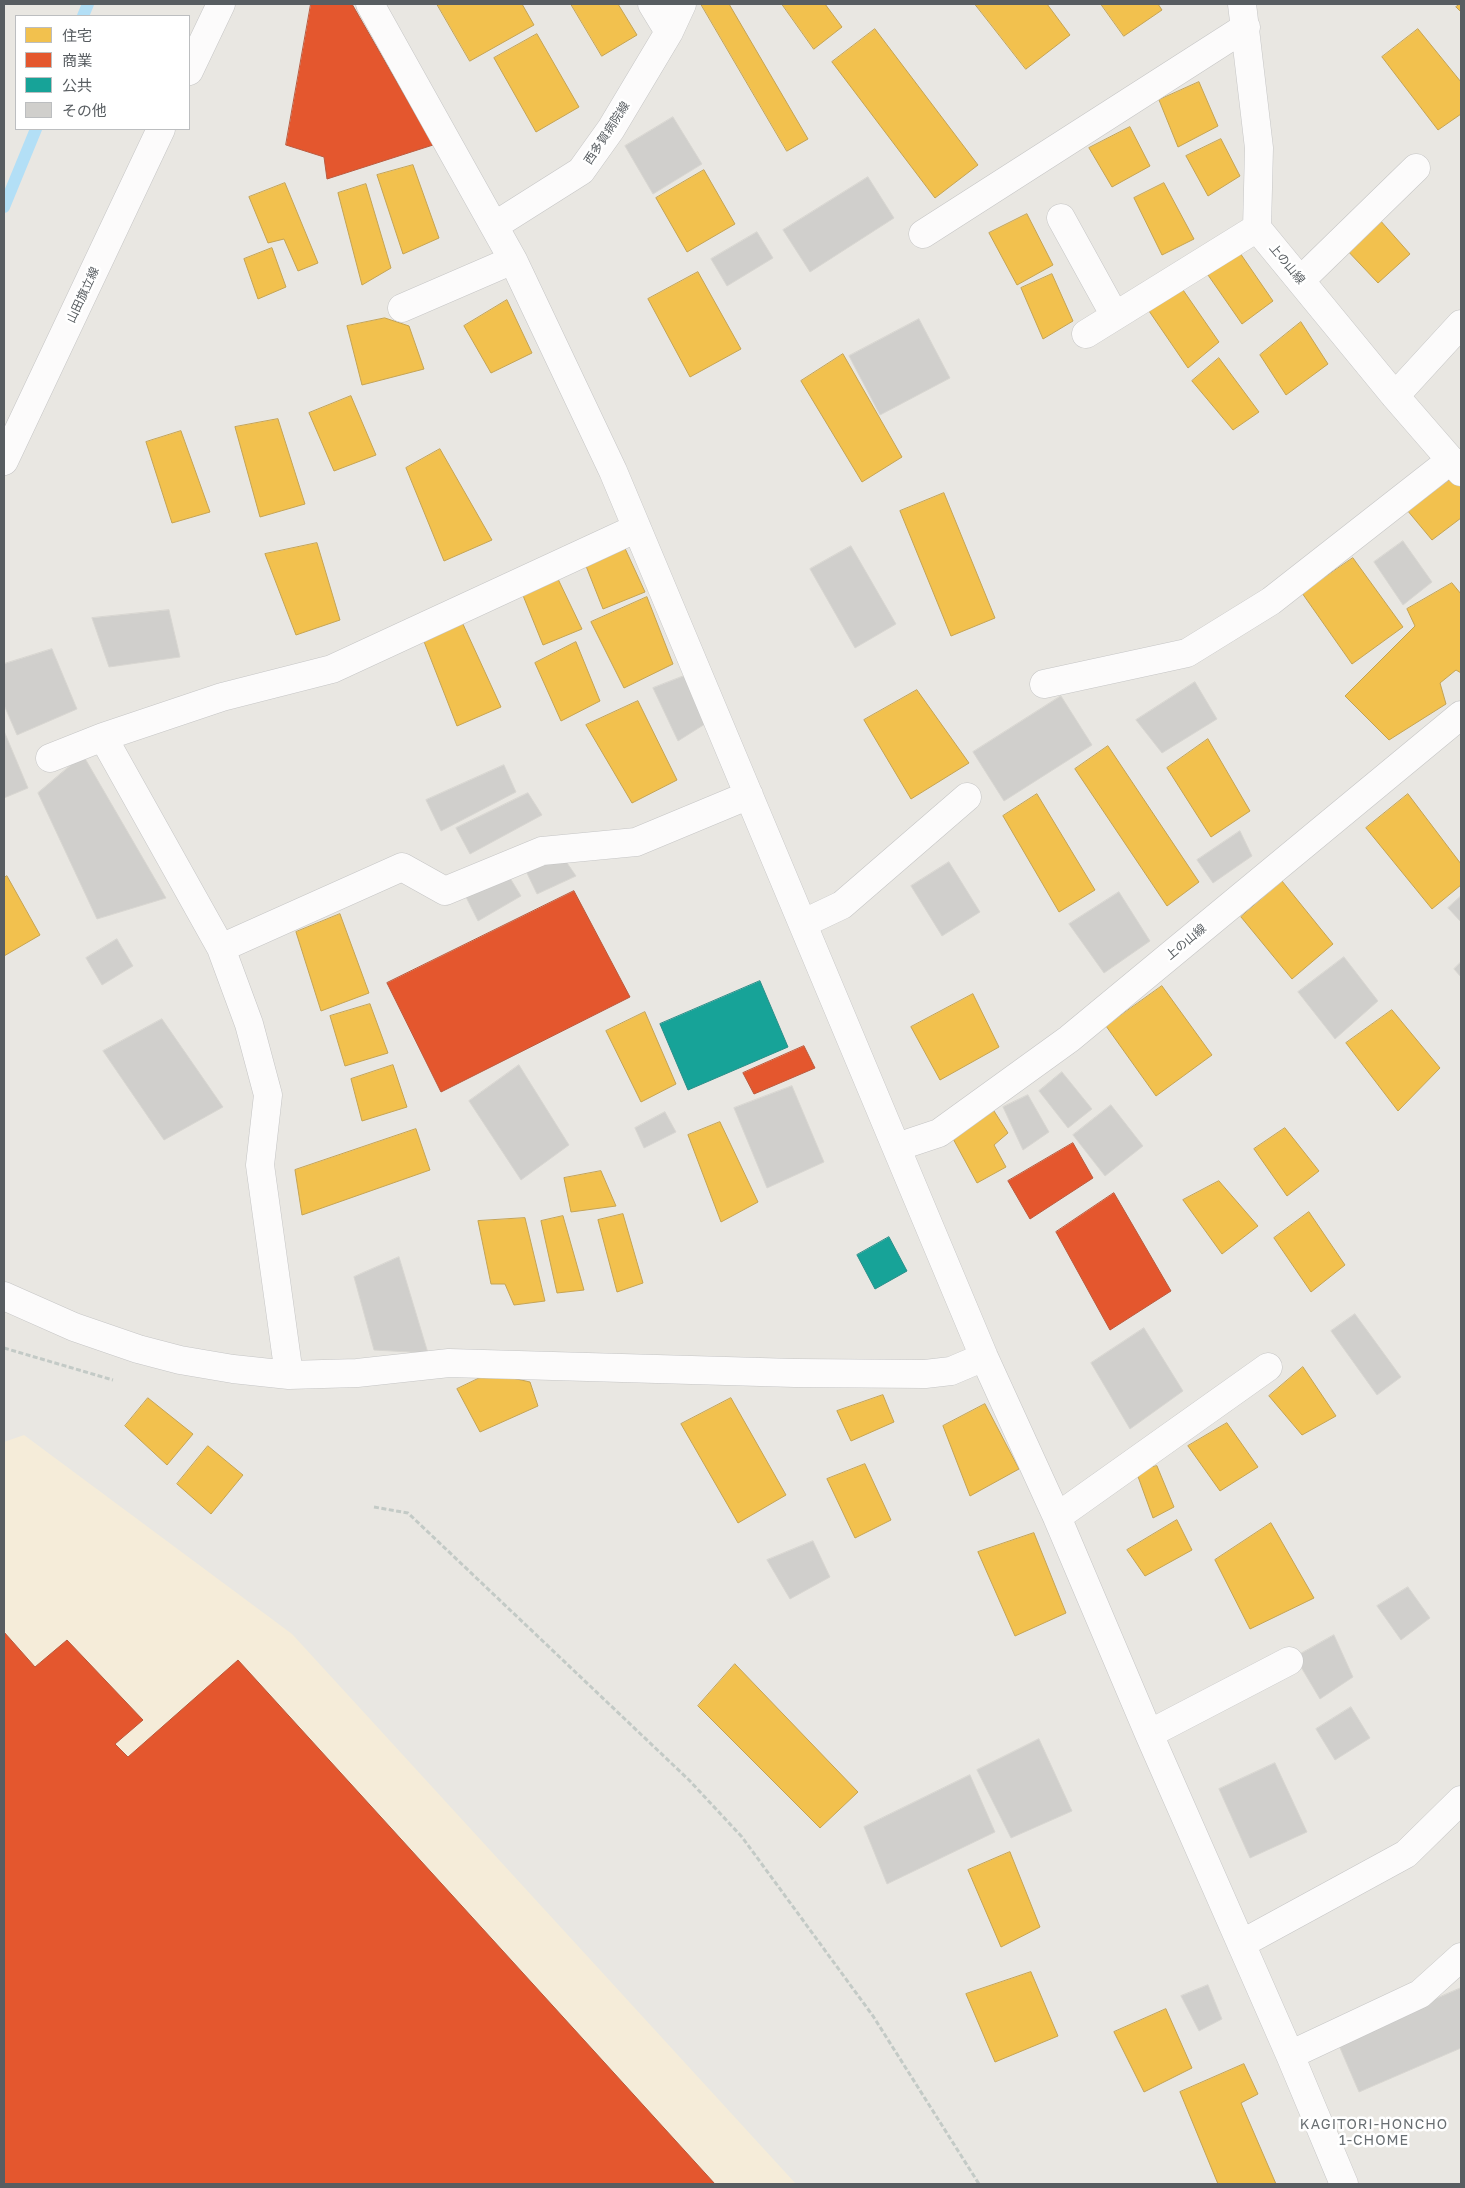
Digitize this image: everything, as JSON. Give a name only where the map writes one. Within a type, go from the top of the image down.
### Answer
[{"type":"street","points":[[190,69],[221,4]]},
{"type":"street","points":[[370,4],[513,260],[613,471],[804,923],[984,1357],[1057,1517],[1149,1734],[1290,2054],[1344,2184]]},
{"type":"street","points":[[652,4],[669,32]]},
{"type":"street","name":"西多賀病院線","points":[[494,226],[581,171],[611,129],[669,32],[682,4]]},
{"type":"street","points":[[923,234],[1244,16],[1259,148],[1258,228],[1086,334]]},
{"type":"street","name":"山田旗立線","points":[[4,461],[161,130]]},
{"type":"street","points":[[1301,280],[1416,168]]},
{"type":"street","points":[[1061,218],[1115,316]]},
{"type":"street","name":"上の山線","points":[[1258,228],[1456,466]]},
{"type":"street","points":[[402,308],[513,260]]},
{"type":"street","points":[[1396,396],[1461,324]]},
{"type":"street","points":[[1044,684],[1187,653],[1271,601],[1456,466]]},
{"type":"street","points":[[50,758],[103,737],[222,697],[332,669],[637,528]]},
{"type":"street","name":"上の山線","points":[[897,1148],[939,1133],[1069,1039],[1461,715]]},
{"type":"street","points":[[103,737],[222,948],[249,1024],[268,1095],[260,1165],[289,1375]]},
{"type":"street","points":[[222,948],[402,867],[444,891],[542,851],[636,842],[749,795]]},
{"type":"street","points":[[804,923],[842,905],[967,797]]},
{"type":"street","points":[[4,1296],[74,1327],[146,1351],[180,1360],[233,1369],[289,1375],[357,1373],[449,1363],[796,1373],[925,1374],[951,1371],[984,1357]]},
{"type":"street","points":[[1057,1517],[1268,1368]]},
{"type":"street","points":[[1149,1734],[1289,1661]]},
{"type":"street","points":[[1241,1944],[1406,1854],[1461,1800]]},
{"type":"street","points":[[1290,2054],[1420,1994],[1461,1957]]},
{"type":"path","points":[[374,1507],[408,1513],[689,1780],[742,1837],[873,2016],[979,2184]]},
{"type":"shaded area","points":[[24,1435],[292,1634],[796,2184],[4,2184],[4,1442]]},
{"type":"building: 住宅","points":[[437,4],[522,4],[534,25],[470,61]]},
{"type":"building: 住宅","points":[[571,4],[618,4],[637,35],[602,56]]},
{"type":"building: 住宅","points":[[701,4],[729,4],[808,139],[787,151]]},
{"type":"building: 住宅","points":[[782,4],[825,4],[842,27],[814,49]]},
{"type":"building: 住宅","points":[[975,4],[1047,4],[1070,35],[1026,69]]},
{"type":"building: 住宅","points":[[1101,4],[1158,4],[1162,10],[1124,36]]},
{"type":"building: 住宅","points":[[1461,4],[1461,12],[1456,7]]},
{"type":"building: 住宅","points":[[875,29],[978,165],[935,198],[832,62]]},
{"type":"building: 住宅","points":[[1418,29],[1461,82],[1461,114],[1438,130],[1382,57]]},
{"type":"building: 住宅","points":[[537,34],[579,107],[536,132],[494,58]]},
{"type":"building: 住宅","points":[[1199,82],[1218,126],[1178,147],[1159,100]]},
{"type":"building: 住宅","points":[[1130,127],[1150,166],[1112,187],[1089,148]]},
{"type":"building: 住宅","points":[[1221,139],[1240,176],[1208,196],[1186,156]]},
{"type":"building: 住宅","points":[[413,165],[439,238],[403,254],[377,175]]},
{"type":"building: 住宅","points":[[704,170],[735,224],[687,252],[656,198]]},
{"type":"building: 住宅","points":[[285,183],[318,263],[298,271],[284,239],[268,243],[249,197]]},
{"type":"building: 住宅","points":[[1164,183],[1194,239],[1162,255],[1134,198]]},
{"type":"building: 住宅","points":[[366,184],[391,268],[362,285],[338,193]]},
{"type":"building: 住宅","points":[[1027,214],[1053,265],[1017,285],[989,233]]},
{"type":"building: 住宅","points":[[1379,219],[1410,254],[1378,283],[1344,247]]},
{"type":"building: 住宅","points":[[272,248],[286,287],[258,299],[244,259]]},
{"type":"building: 住宅","points":[[1240,253],[1273,301],[1242,324],[1208,275]]},
{"type":"building: 住宅","points":[[698,272],[741,349],[690,377],[648,299]]},
{"type":"building: 住宅","points":[[1052,274],[1073,321],[1043,339],[1021,288]]},
{"type":"building: 住宅","points":[[1181,287],[1219,342],[1188,368],[1149,311]]},
{"type":"building: 住宅","points":[[507,300],[532,353],[491,373],[464,326]]},
{"type":"building: 住宅","points":[[385,318],[409,326],[424,369],[362,385],[347,326]]},
{"type":"building: 住宅","points":[[1301,322],[1328,364],[1286,395],[1260,355]]},
{"type":"building: 住宅","points":[[843,354],[902,457],[862,482],[801,381]]},
{"type":"building: 住宅","points":[[1219,358],[1259,412],[1233,430],[1192,381]]},
{"type":"building: 住宅","points":[[351,396],[376,455],[334,471],[309,413]]},
{"type":"building: 住宅","points":[[278,419],[305,504],[260,517],[235,427]]},
{"type":"building: 住宅","points":[[181,431],[210,512],[172,523],[146,442]]},
{"type":"building: 住宅","points":[[440,449],[492,540],[444,561],[406,468]]},
{"type":"building: 住宅","points":[[1454,477],[1461,487],[1461,518],[1432,540],[1407,510]]},
{"type":"building: 住宅","points":[[944,493],[995,618],[951,636],[900,511]]},
{"type":"building: 住宅","points":[[317,543],[340,620],[296,635],[265,554]]},
{"type":"building: 住宅","points":[[623,544],[645,592],[603,609],[584,561]]},
{"type":"building: 住宅","points":[[1353,558],[1403,627],[1352,664],[1302,593]]},
{"type":"building: 住宅","points":[[558,579],[582,629],[543,645],[522,593]]},
{"type":"building: 住宅","points":[[1452,583],[1461,594],[1461,673],[1456,670],[1440,683],[1446,704],[1389,740],[1345,696],[1415,626],[1407,609]]},
{"type":"building: 住宅","points":[[647,597],[673,664],[624,688],[591,622]]},
{"type":"building: 住宅","points":[[462,622],[501,707],[457,726],[423,639]]},
{"type":"building: 住宅","points":[[576,642],[600,701],[561,721],[535,663]]},
{"type":"building: 住宅","points":[[917,690],[969,763],[911,799],[864,720]]},
{"type":"building: 住宅","points":[[638,701],[677,780],[632,803],[586,725]]},
{"type":"building: 住宅","points":[[1208,739],[1250,811],[1211,837],[1167,768]]},
{"type":"building: 住宅","points":[[1108,746],[1199,882],[1167,906],[1075,769]]},
{"type":"building: 住宅","points":[[1037,794],[1095,890],[1059,912],[1003,816]]},
{"type":"building: 住宅","points":[[1408,794],[1461,864],[1461,885],[1432,909],[1366,828]]},
{"type":"building: 住宅","points":[[7,876],[40,935],[4,956],[4,878]]},
{"type":"building: 住宅","points":[[1282,881],[1333,944],[1292,979],[1241,917]]},
{"type":"building: 住宅","points":[[340,914],[369,993],[321,1011],[296,932]]},
{"type":"building: 住宅","points":[[1162,986],[1212,1055],[1156,1096],[1106,1026]]},
{"type":"building: 住宅","points":[[973,994],[999,1047],[940,1080],[911,1027]]},
{"type":"building: 住宅","points":[[370,1004],[388,1053],[345,1066],[330,1016]]},
{"type":"building: 住宅","points":[[1392,1010],[1440,1068],[1398,1111],[1346,1043]]},
{"type":"building: 住宅","points":[[645,1012],[676,1084],[641,1102],[606,1031]]},
{"type":"building: 住宅","points":[[393,1065],[407,1107],[362,1121],[351,1079]]},
{"type":"building: 住宅","points":[[994,1111],[1008,1133],[994,1145],[1006,1167],[977,1183],[951,1135]]},
{"type":"building: 住宅","points":[[720,1122],[758,1202],[721,1222],[688,1135]]},
{"type":"building: 住宅","points":[[1285,1128],[1319,1171],[1287,1196],[1254,1149]]},
{"type":"building: 住宅","points":[[416,1129],[430,1170],[302,1215],[295,1170]]},
{"type":"building: 住宅","points":[[601,1171],[616,1206],[571,1212],[564,1178]]},
{"type":"building: 住宅","points":[[1219,1181],[1258,1226],[1222,1254],[1183,1200]]},
{"type":"building: 住宅","points":[[1309,1212],[1345,1265],[1311,1292],[1274,1238]]},
{"type":"building: 住宅","points":[[623,1214],[643,1283],[617,1292],[598,1220]]},
{"type":"building: 住宅","points":[[563,1216],[584,1290],[557,1293],[541,1221]]},
{"type":"building: 住宅","points":[[525,1218],[545,1301],[514,1305],[505,1284],[491,1284],[478,1221]]},
{"type":"building: 住宅","points":[[1303,1367],[1336,1416],[1302,1435],[1269,1396]]},
{"type":"building: 住宅","points":[[490,1373],[530,1382],[538,1406],[480,1432],[457,1389]]},
{"type":"building: 住宅","points":[[883,1395],[894,1422],[851,1441],[837,1411]]},
{"type":"building: 住宅","points":[[148,1398],[193,1434],[167,1465],[125,1426]]},
{"type":"building: 住宅","points":[[731,1398],[786,1495],[738,1523],[681,1424]]},
{"type":"building: 住宅","points":[[985,1404],[1019,1469],[970,1496],[943,1426]]},
{"type":"building: 住宅","points":[[1227,1423],[1258,1467],[1220,1491],[1188,1446]]},
{"type":"building: 住宅","points":[[208,1446],[243,1475],[211,1514],[177,1484]]},
{"type":"building: 住宅","points":[[865,1464],[891,1520],[855,1538],[827,1479]]},
{"type":"building: 住宅","points":[[1157,1466],[1174,1507],[1153,1518],[1136,1471]]},
{"type":"building: 住宅","points":[[1177,1520],[1192,1550],[1145,1576],[1127,1550]]},
{"type":"building: 住宅","points":[[1271,1523],[1314,1598],[1250,1629],[1215,1560]]},
{"type":"building: 住宅","points":[[1034,1533],[1066,1613],[1015,1636],[978,1552]]},
{"type":"building: 住宅","points":[[735,1664],[858,1792],[820,1828],[698,1706]]},
{"type":"building: 住宅","points":[[1010,1852],[1040,1927],[1001,1947],[968,1870]]},
{"type":"building: 住宅","points":[[1031,1972],[1058,2036],[995,2062],[966,1994]]},
{"type":"building: 住宅","points":[[1166,2009],[1192,2068],[1144,2092],[1114,2032]]},
{"type":"building: 住宅","points":[[1244,2064],[1258,2094],[1241,2103],[1276,2184],[1218,2184],[1180,2092]]},
{"type":"building: 商業","points":[[311,4],[352,4],[433,145],[327,179],[324,157],[286,145]]},
{"type":"building: 商業","points":[[574,891],[630,997],[441,1092],[387,983]]},
{"type":"building: 商業","points":[[804,1046],[815,1068],[754,1094],[743,1073]]},
{"type":"building: 商業","points":[[1073,1143],[1093,1178],[1030,1219],[1008,1181]]},
{"type":"building: 商業","points":[[1114,1193],[1171,1291],[1110,1330],[1056,1232]]},
{"type":"building: 商業","points":[[4,1632],[35,1667],[67,1640],[143,1720],[115,1744],[128,1757],[238,1660],[715,2184],[4,2184]]},
{"type":"building: 公共","points":[[760,981],[788,1047],[688,1090],[660,1024]]},
{"type":"building: 公共","points":[[889,1237],[907,1271],[875,1289],[857,1255]]},
{"type":"building: その他","points":[[673,117],[702,164],[653,194],[625,146]]},
{"type":"building: その他","points":[[868,177],[894,218],[810,272],[783,230]]},
{"type":"building: その他","points":[[757,232],[773,258],[727,286],[711,259]]},
{"type":"building: その他","points":[[919,319],[950,378],[880,415],[849,356]]},
{"type":"building: その他","points":[[1403,541],[1432,582],[1403,605],[1374,562]]},
{"type":"building: その他","points":[[851,546],[896,624],[855,648],[810,569]]},
{"type":"building: その他","points":[[169,610],[180,657],[109,667],[92,618]]},
{"type":"building: その他","points":[[52,649],[77,709],[17,735],[4,705],[4,664]]},
{"type":"building: その他","points":[[684,676],[705,724],[678,741],[653,688]]},
{"type":"building: その他","points":[[1195,682],[1217,719],[1162,753],[1136,720]]},
{"type":"building: その他","points":[[1061,696],[1092,745],[1004,801],[973,752]]},
{"type":"building: その他","points":[[4,731],[28,788],[4,798]]},
{"type":"building: その他","points":[[83,755],[166,898],[97,919],[38,793]]},
{"type":"building: その他","points":[[504,765],[516,792],[441,831],[426,800]]},
{"type":"building: その他","points":[[528,793],[542,815],[470,854],[456,828]]},
{"type":"building: その他","points":[[1240,831],[1252,856],[1213,883],[1197,860]]},
{"type":"building: その他","points":[[561,854],[576,876],[537,894],[525,869]]},
{"type":"building: その他","points":[[949,862],[980,912],[942,936],[911,886]]},
{"type":"building: その他","points":[[507,873],[521,896],[478,921],[466,897]]},
{"type":"building: その他","points":[[1119,892],[1150,941],[1104,973],[1069,924]]},
{"type":"building: その他","points":[[1461,896],[1461,922],[1448,908]]},
{"type":"building: その他","points":[[117,939],[133,966],[102,985],[86,958]]},
{"type":"building: その他","points":[[1344,957],[1378,1001],[1335,1039],[1298,992]]},
{"type":"building: その他","points":[[1461,962],[1461,977],[1454,969]]},
{"type":"building: その他","points":[[162,1019],[223,1107],[164,1140],[103,1051]]},
{"type":"building: その他","points":[[519,1065],[569,1145],[521,1180],[469,1101]]},
{"type":"building: その他","points":[[1062,1072],[1092,1109],[1068,1128],[1039,1091]]},
{"type":"building: その他","points":[[792,1086],[824,1162],[767,1188],[734,1108]]},
{"type":"building: その他","points":[[1028,1095],[1049,1132],[1023,1150],[1003,1107]]},
{"type":"building: その他","points":[[1111,1105],[1143,1146],[1105,1176],[1073,1135]]},
{"type":"building: その他","points":[[665,1112],[676,1132],[644,1148],[635,1128]]},
{"type":"building: その他","points":[[399,1257],[428,1353],[374,1350],[354,1277]]},
{"type":"building: その他","points":[[1355,1314],[1401,1377],[1377,1395],[1331,1331]]},
{"type":"building: その他","points":[[1144,1328],[1183,1391],[1130,1429],[1091,1363]]},
{"type":"building: その他","points":[[813,1541],[830,1577],[790,1599],[767,1560]]},
{"type":"building: その他","points":[[1408,1587],[1430,1618],[1401,1640],[1377,1606]]},
{"type":"building: その他","points":[[1334,1635],[1353,1677],[1320,1699],[1295,1657]]},
{"type":"building: その他","points":[[1351,1707],[1370,1738],[1335,1760],[1316,1729]]},
{"type":"building: その他","points":[[1039,1739],[1072,1811],[1011,1838],[977,1770]]},
{"type":"building: その他","points":[[1275,1763],[1307,1832],[1250,1858],[1219,1789]]},
{"type":"building: その他","points":[[970,1775],[995,1832],[887,1884],[864,1827]]},
{"type":"building: その他","points":[[1208,1985],[1222,2019],[1199,2031],[1181,1996]]},
{"type":"building: その他","points":[[1461,1988],[1461,2048],[1359,2092],[1337,2041]]},
{"type":"waterway","points":[[83,15],[88,4]]},
{"type":"waterway","points":[[4,207],[36,130]]},
{"type":"district","name":"KAGITORI-HONCHO 1-CHOME","points":[[1374,2134]]}]
